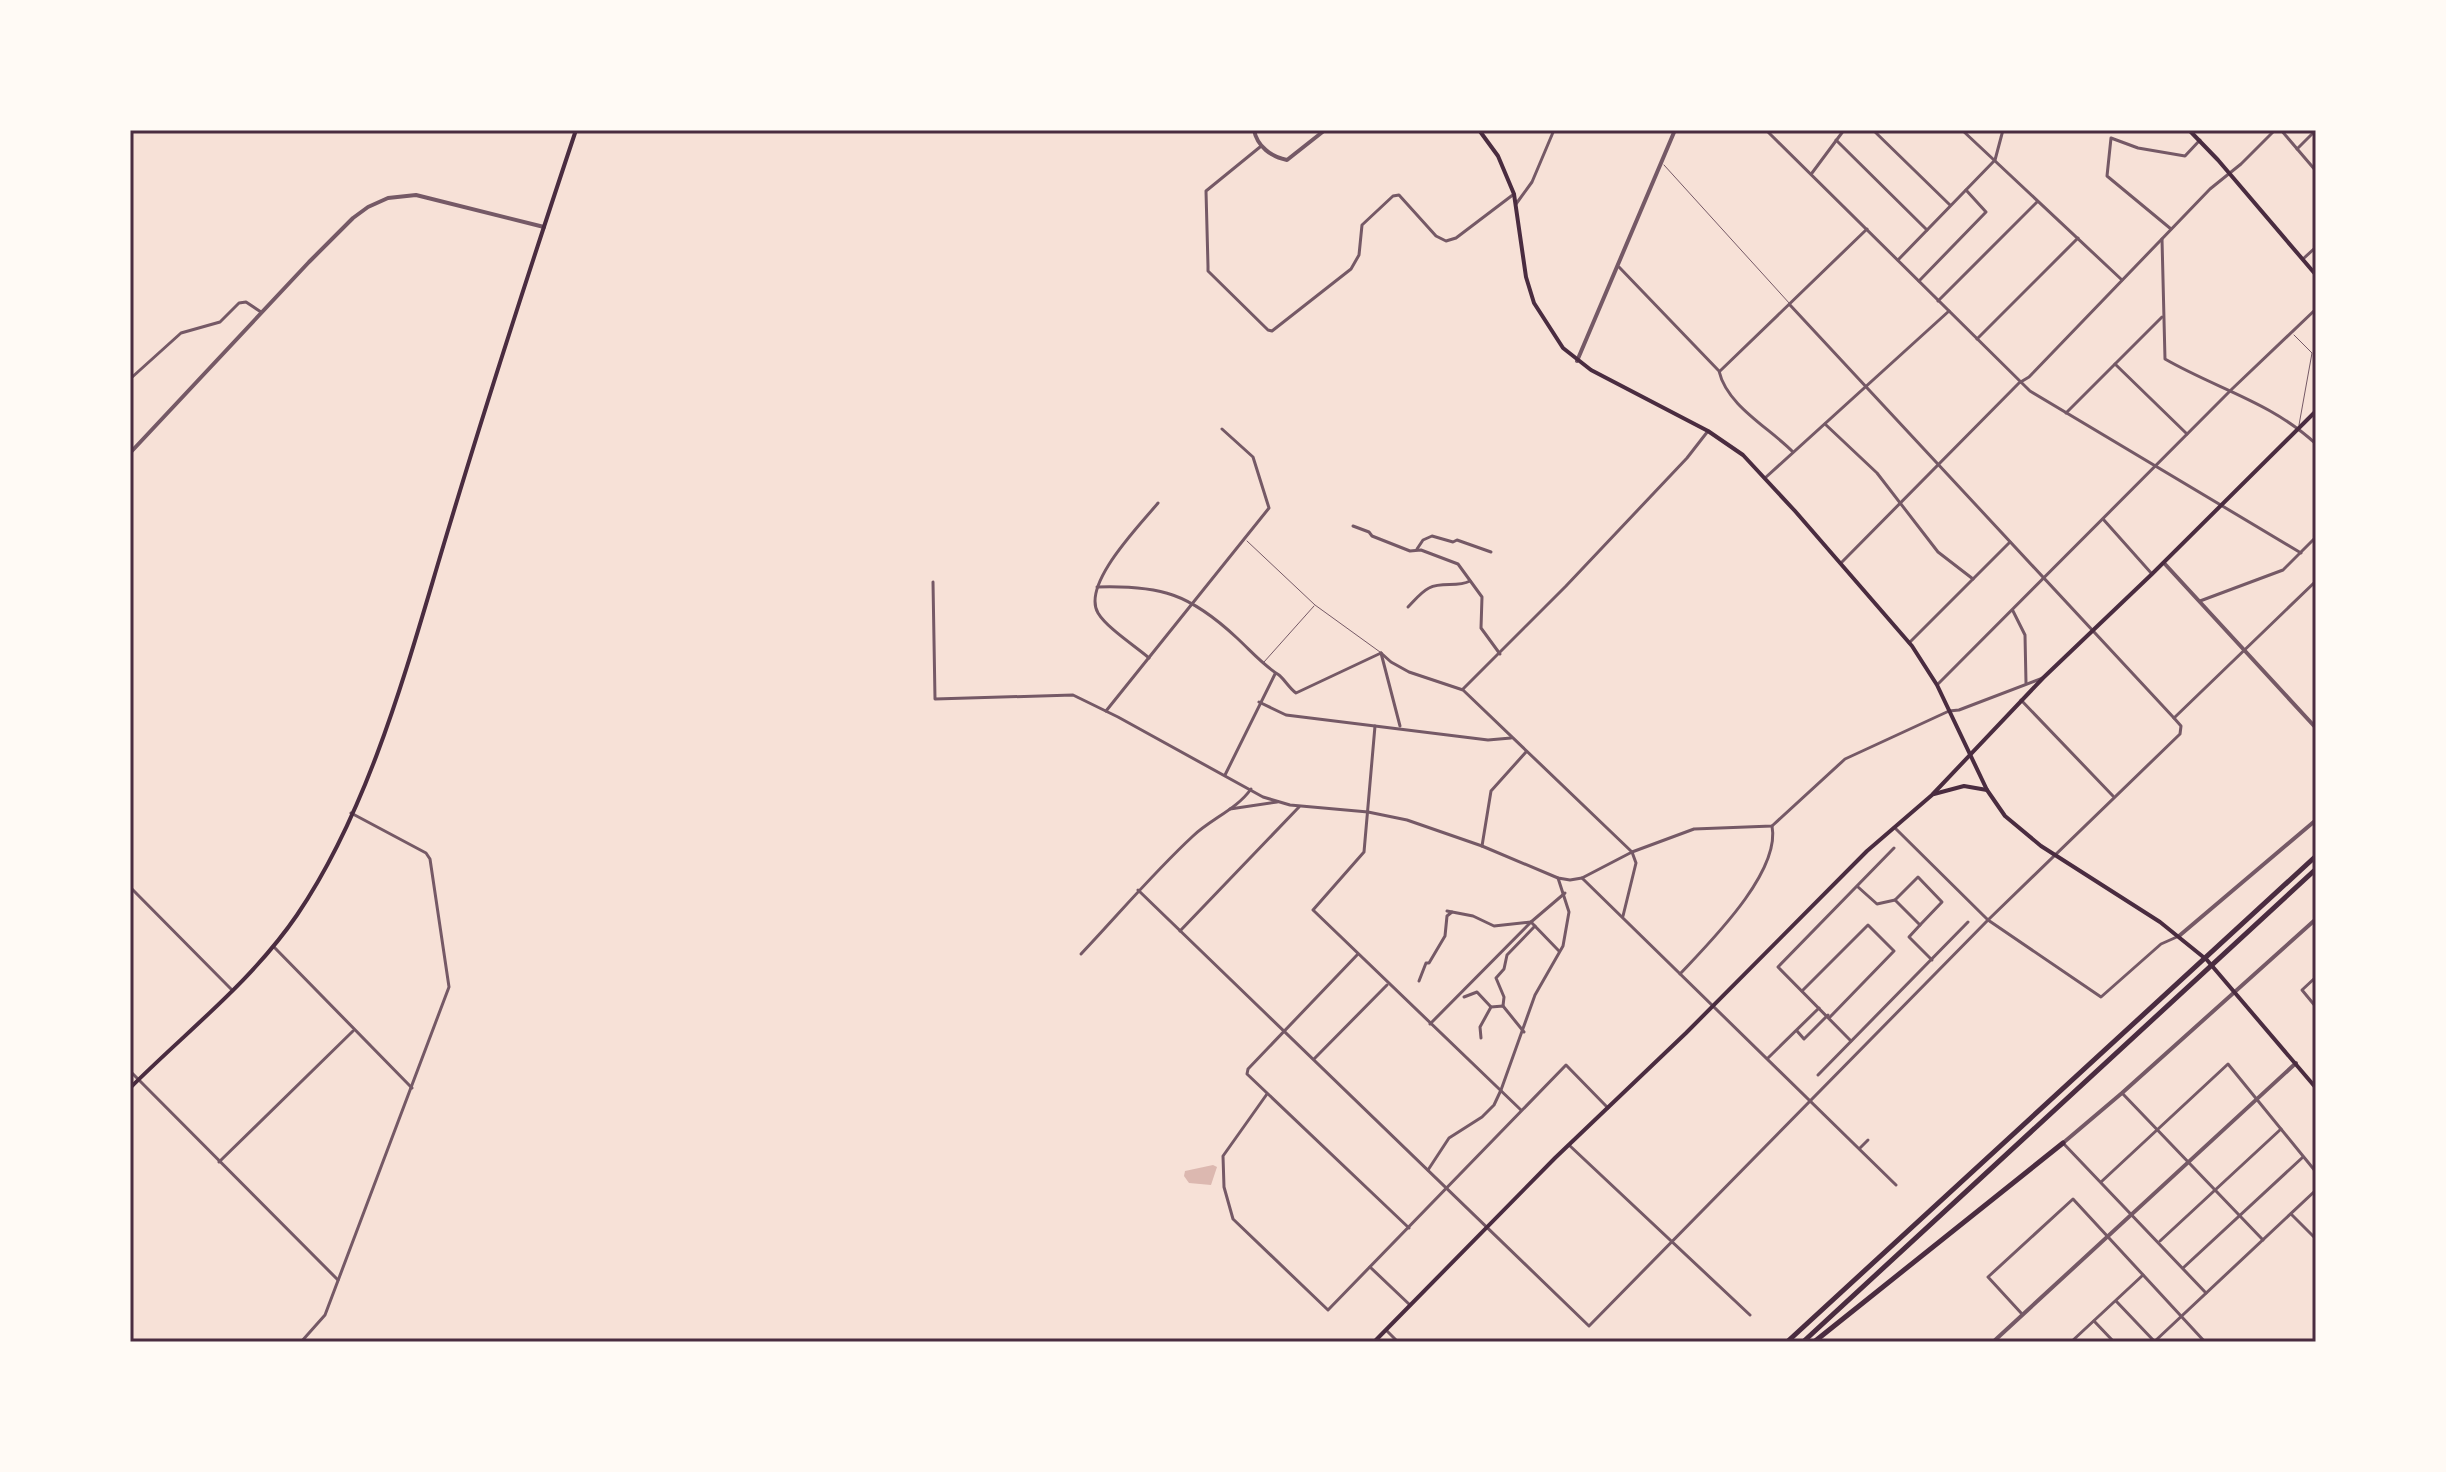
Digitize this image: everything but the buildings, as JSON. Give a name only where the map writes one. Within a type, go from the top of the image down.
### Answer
[{"type":"highway","points":[[1787,1342],[2316,856]]},
{"type":"highway","points":[[1803,1342],[2316,869]]},
{"type":"highway","points":[[1814,1342],[2063,1143]]},
{"type":"main road","points":[[130,1088],[274,947],[312,891],[351,813],[391,719],[492,384],[576,130]]},
{"type":"main road","points":[[1479,130],[1498,156],[1514,194],[1526,277],[1534,303],[1553,334],[1577,361],[1736,449],[1841,563],[1909,643],[1937,685],[1987,790],[2013,823],[2054,854],[2179,936],[2207,960],[2316,1088]]},
{"type":"main road","points":[[2189,130],[2316,275]]},
{"type":"main road","points":[[1374,1342],[1867,851],[1932,795],[2043,678],[2316,411]]},
{"type":"main road","points":[[1932,795],[1964,786],[1987,790]]},
{"type":"street","points":[[1254,130],[1260,147],[1282,160],[1287,160],[1325,130]]},
{"type":"street","points":[[1516,204],[1532,182],[1554,130]]},
{"type":"street","points":[[1577,361],[1675,130]]},
{"type":"street","points":[[1766,130],[2019,383],[2301,553]]},
{"type":"street","points":[[1812,173],[1844,130]]},
{"type":"street","points":[[1873,130],[1951,206]]},
{"type":"street","points":[[1962,130],[2122,280]]},
{"type":"street","points":[[1898,260],[1995,160],[2003,130]]},
{"type":"street","points":[[1841,563],[2019,383],[2029,377],[2171,229],[2275,130]]},
{"type":"street","points":[[2281,130],[2316,170]]},
{"type":"street","points":[[2297,149],[2316,130]]},
{"type":"street","points":[[2171,229],[2107,176],[2111,138],[2138,148],[2185,156],[2200,140]]},
{"type":"street","points":[[1836,140],[1927,230]]},
{"type":"street","points":[[1260,147],[1206,191],[1208,271],[1272,331],[1351,269],[1359,255],[1362,225],[1393,196],[1399,195],[1436,236],[1446,241],[1456,238],[1514,194]]},
{"type":"street","points":[[1919,281],[1986,212],[1966,190]]},
{"type":"street","points":[[130,453],[353,218],[388,198],[408,195],[425,197],[544,227]]},
{"type":"street","points":[[1938,301],[2038,201]]},
{"type":"street","points":[[1719,371],[1867,229]]},
{"type":"street","points":[[1977,339],[2078,238]]},
{"type":"street","points":[[2162,239],[2165,359],[2232,389],[2299,428],[2316,444]]},
{"type":"street","points":[[2303,259],[2316,247]]},
{"type":"street","points":[[1619,267],[1719,371],[1725,387],[1745,410],[1793,452]]},
{"type":"street","points":[[130,379],[181,333],[220,322],[239,303],[246,302],[261,312]]},
{"type":"street","points":[[1138,890],[1589,1326],[1988,920],[2180,734],[2181,726],[2174,718],[1790,305]]},
{"type":"street","points":[[1937,685],[2316,309]]},
{"type":"street","points":[[1765,478],[1949,311]]},
{"type":"street","points":[[2066,413],[2163,316]]},
{"type":"street","points":[[2115,364],[2187,435]]},
{"type":"street","points":[[1825,423],[1872,466],[1938,552],[1973,579]]},
{"type":"street","points":[[1106,711],[1269,508],[1253,457],[1222,429]]},
{"type":"street","points":[[1463,690],[1687,458],[1708,431]]},
{"type":"street","points":[[1149,658],[1099,615],[1095,603],[1097,587],[1109,564],[1158,503]]},
{"type":"street","points":[[2103,519],[2152,574]]},
{"type":"street","points":[[1353,526],[1410,551],[1417,549],[1458,564],[1482,597],[1481,628],[1500,654]]},
{"type":"street","points":[[1417,549],[1423,540],[1432,536],[1453,542],[1457,540],[1491,552]]},
{"type":"street","points":[[2199,601],[2274,575],[2288,567],[2316,537]]},
{"type":"street","points":[[1909,643],[2010,542]]},
{"type":"street","points":[[2164,563],[2316,728]]},
{"type":"street","points":[[1408,607],[1428,588],[1470,581]]},
{"type":"street","points":[[2174,718],[2316,581]]},
{"type":"street","points":[[933,582],[935,699],[1063,694],[1080,698],[1278,802],[1368,812],[1414,822],[1570,880],[1582,878],[1632,852],[1694,829],[1772,826],[1845,759],[1949,711],[2043,678]]},
{"type":"street","points":[[1097,587],[1144,587],[1193,603],[1236,637],[1296,693],[1381,653]]},
{"type":"street","points":[[2013,611],[2025,635],[2026,683]]},
{"type":"street","points":[[1381,653],[1409,672],[1463,690],[1632,852],[1636,863],[1623,918]]},
{"type":"street","points":[[1381,653],[1400,728]]},
{"type":"street","points":[[1225,775],[1275,674]]},
{"type":"street","points":[[2021,700],[2114,797]]},
{"type":"street","points":[[1259,702],[1286,715],[1488,740],[1512,738]]},
{"type":"street","points":[[1375,726],[1364,852],[1313,910],[1521,1110]]},
{"type":"street","points":[[1482,846],[1491,791],[1527,752]]},
{"type":"street","points":[[1081,954],[1138,890],[1195,834],[1230,809],[1251,789]]},
{"type":"street","points":[[1230,809],[1278,802]]},
{"type":"street","points":[[1180,931],[1300,806]]},
{"type":"street","points":[[301,1342],[325,1315],[449,987],[430,859],[426,853],[351,813]]},
{"type":"street","points":[[1895,828],[1988,920],[2101,997],[2161,944],[2179,936],[2316,820]]},
{"type":"street","points":[[1680,974],[1737,907],[1765,867],[1774,839],[1772,826]]},
{"type":"street","points":[[1851,1041],[1778,967],[1894,848]]},
{"type":"street","points":[[1857,887],[1877,904],[1895,900],[1918,877],[1942,902],[1909,937],[1932,960]]},
{"type":"street","points":[[1428,1170],[1449,1138],[1482,1117],[1494,1105],[1501,1090],[1535,995],[1560,951],[1568,925],[1565,893],[1558,878]]},
{"type":"street","points":[[1582,878],[1896,1185]]},
{"type":"street","points":[[130,887],[232,990]]},
{"type":"street","points":[[1430,1024],[1565,893]]},
{"type":"street","points":[[1895,900],[1920,925]]},
{"type":"street","points":[[1419,981],[1426,963],[1429,963],[1445,936],[1449,911],[1473,916],[1494,926],[1533,924],[1560,951]]},
{"type":"street","points":[[2206,1293],[2063,1143],[2235,994],[2316,919]]},
{"type":"street","points":[[1818,1075],[1968,922]]},
{"type":"street","points":[[1524,1032],[1503,1006],[1504,997],[1496,978],[1504,969],[1507,955],[1533,924]]},
{"type":"street","points":[[1796,1031],[1804,1039],[1894,951],[1868,925],[1802,991]]},
{"type":"street","points":[[274,947],[412,1088]]},
{"type":"street","points":[[1358,954],[1247,1071],[1267,1094],[1409,1228]]},
{"type":"street","points":[[2316,977],[2302,990],[2316,1007]]},
{"type":"street","points":[[1314,1059],[1388,984]]},
{"type":"street","points":[[1464,997],[1477,992],[1491,1007]]},
{"type":"street","points":[[1491,1007],[1503,1006]]},
{"type":"street","points":[[1481,1038],[1480,1027],[1491,1007]]},
{"type":"street","points":[[1768,1058],[1820,1007]]},
{"type":"street","points":[[219,1162],[354,1030]]},
{"type":"street","points":[[1996,1341],[2296,1063]]},
{"type":"street","points":[[2101,1182],[2228,1064],[2316,1172]]},
{"type":"street","points":[[1267,1094],[1223,1156],[1224,1187],[1233,1219],[1328,1310],[1566,1065],[1608,1108]]},
{"type":"street","points":[[130,1071],[338,1280]]},
{"type":"street","points":[[2122,1093],[2263,1240]]},
{"type":"street","points":[[2159,1242],[2281,1129]]},
{"type":"street","points":[[1860,1148],[1868,1140]]},
{"type":"street","points":[[1569,1145],[1750,1315]]},
{"type":"street","points":[[2183,1268],[2303,1157]]},
{"type":"street","points":[[2116,1300],[2154,1342],[2316,1190]]},
{"type":"street","points":[[2022,1315],[1988,1277],[2073,1199],[2205,1342]]},
{"type":"street","points":[[2291,1214],[2316,1239]]},
{"type":"street","points":[[1370,1267],[1410,1305]]},
{"type":"street","points":[[2071,1342],[2143,1275]]},
{"type":"street","points":[[2094,1321],[2114,1342]]},
{"type":"street","points":[[1386,1330],[1398,1342]]},
{"type":"lane","points":[[1663,163],[1790,305]]},
{"type":"lane","points":[[2292,332],[2312,353],[2299,428]]},
{"type":"lane","points":[[1245,539],[1315,605],[1381,653]]},
{"type":"lane","points":[[1263,664],[1315,605]]},
{"type":"shaded area","points":[[1213,1165],[1217,1167],[1211,1185],[1189,1183],[1184,1176],[1185,1171]]}]
